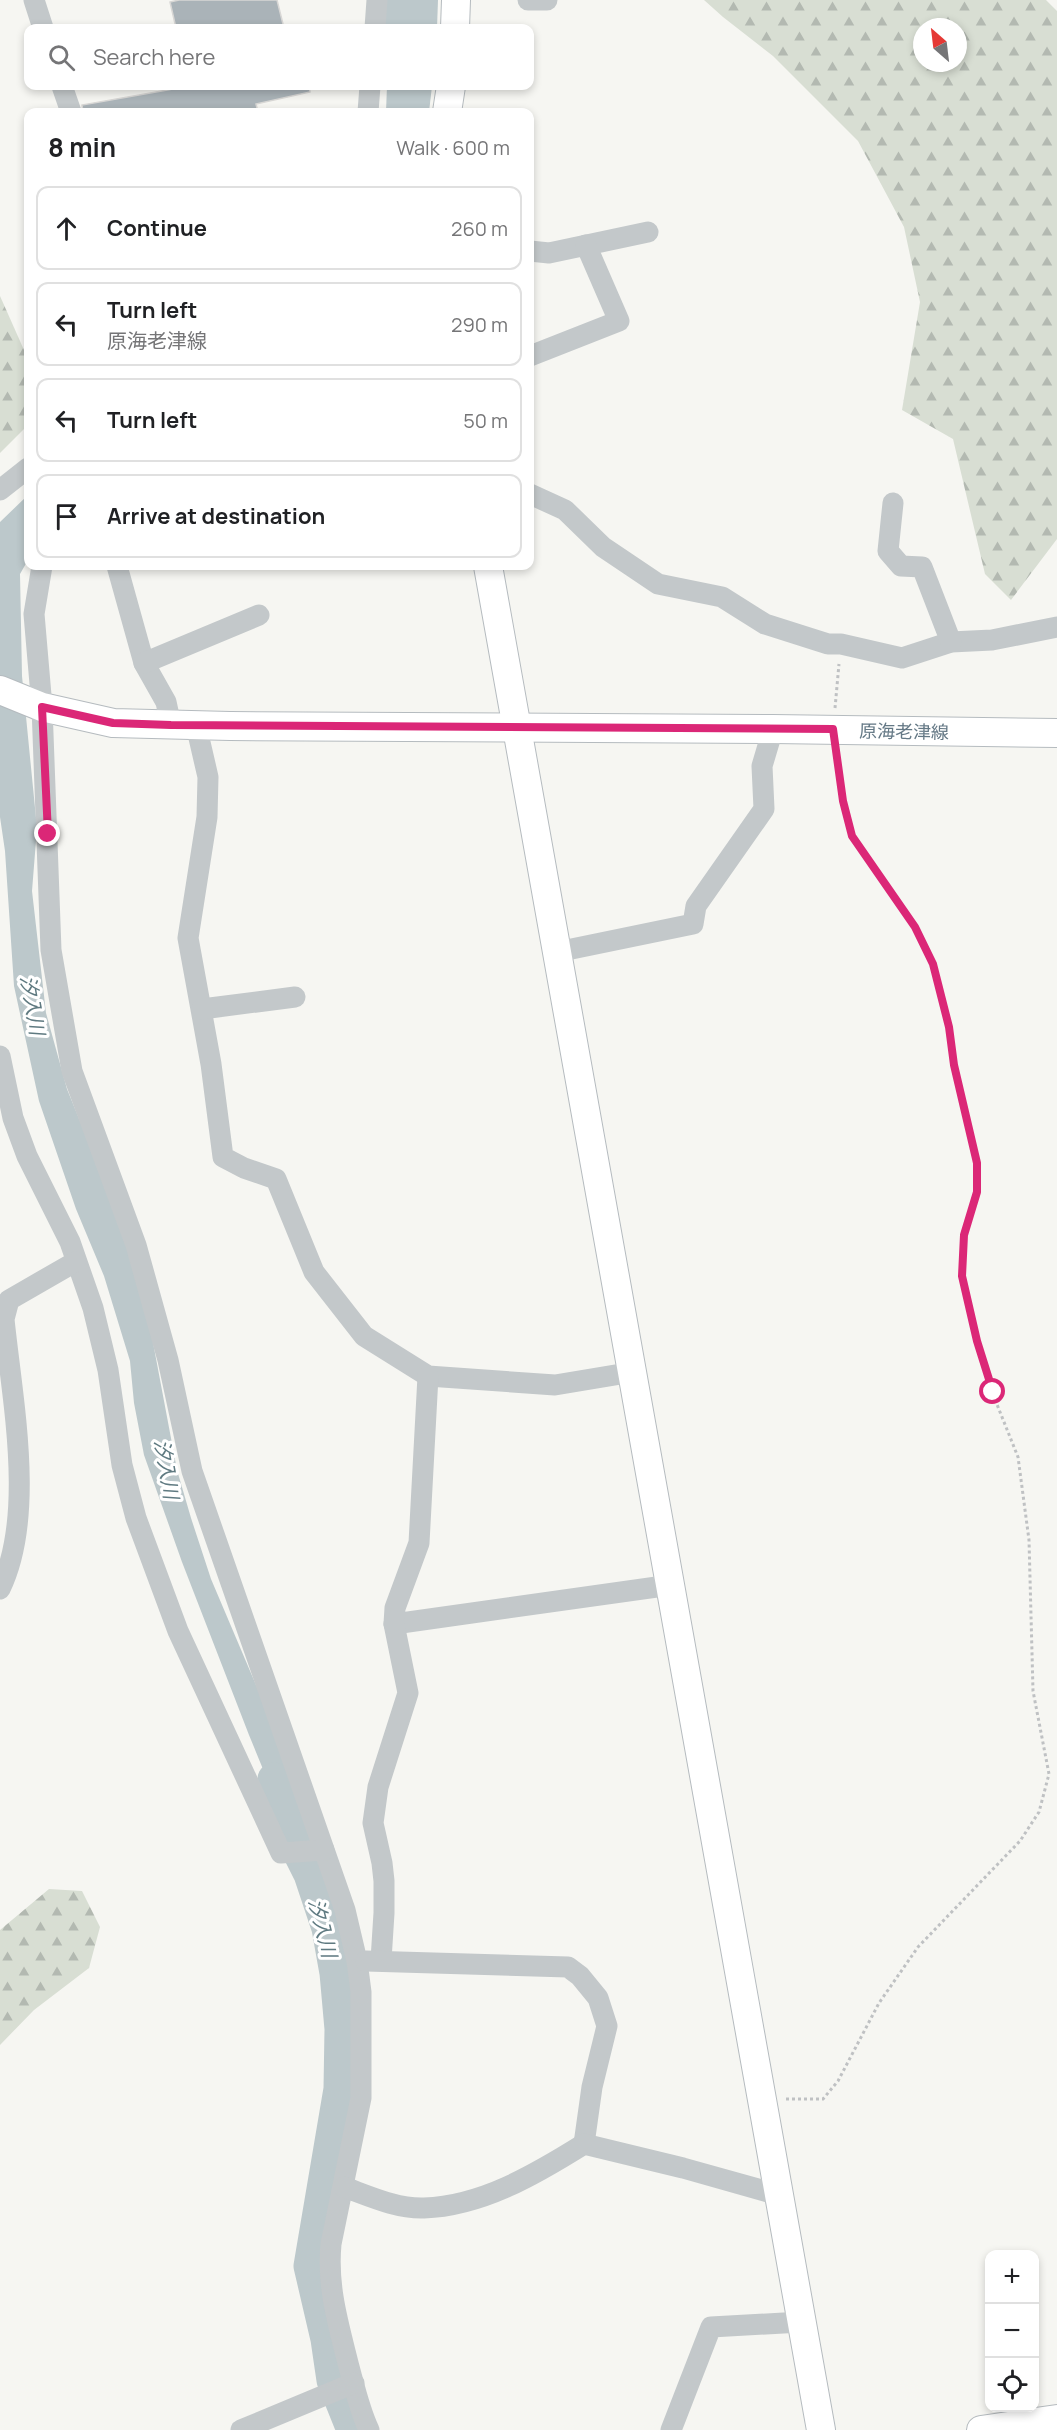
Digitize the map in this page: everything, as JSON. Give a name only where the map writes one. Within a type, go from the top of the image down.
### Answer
[{"type":"street","points":[[34,0],[42,24]]},
{"type":"street","points":[[375,24],[377,0]]},
{"type":"street","points":[[455,24],[456,0]]},
{"type":"street","points":[[528,0],[547,0]]},
{"type":"street","points":[[63,90],[70,108]]},
{"type":"street","points":[[368,108],[370,90]]},
{"type":"street","points":[[448,108],[450,90]]},
{"type":"street","points":[[534,251],[549,253],[648,232]]},
{"type":"street","points":[[534,354],[619,321],[586,245]]},
{"type":"street","points":[[0,489],[24,471]]},
{"type":"street","points":[[534,496],[565,510],[603,547],[658,584],[722,597],[765,624],[828,644],[841,644],[902,658],[951,642],[992,640],[1057,627]]},
{"type":"street","points":[[893,504],[888,551],[901,566],[922,567],[951,642]]},
{"type":"street","points":[[41,570],[34,614],[51,950],[72,1071],[136,1245],[168,1360],[192,1471],[345,1910],[357,1961],[361,1992],[361,2098],[345,2187],[331,2244],[329,2267],[332,2299],[369,2430]]},
{"type":"street","points":[[118,570],[144,663],[166,702],[184,725],[208,777],[207,817],[188,938],[211,1064],[223,1157],[244,1168],[276,1179],[314,1272],[363,1336],[428,1376],[555,1385],[633,1372]]},
{"type":"street","points":[[489,570],[821,2430]]},
{"type":"street","points":[[144,663],[259,615]]},
{"type":"street","name":"原海老津線","points":[[0,690],[38,706],[113,723],[1057,733]]},
{"type":"street","points":[[557,952],[693,924],[696,906],[764,808],[762,766],[773,729]]},
{"type":"street","points":[[202,1009],[295,997]]},
{"type":"street","points":[[0,1056],[13,1118],[27,1156],[70,1242],[75,1262],[93,1308],[108,1371],[122,1465],[136,1518],[178,1631],[281,1853],[324,1850]]},
{"type":"street","points":[[0,1589],[18,1529],[20,1481],[4,1319],[9,1300],[75,1262]]},
{"type":"street","points":[[381,1960],[384,1881],[373,1823],[378,1787],[408,1693],[394,1624],[395,1608],[419,1543],[428,1376]]},
{"type":"street","points":[[394,1624],[671,1585]]},
{"type":"street","points":[[357,1961],[568,1967],[580,1976],[598,1998],[607,2026],[592,2087],[584,2144]]},
{"type":"street","points":[[345,2187],[386,2202],[422,2209],[451,2205],[485,2195],[529,2177],[584,2144],[683,2168],[778,2195]]},
{"type":"street","points":[[671,2430],[711,2327],[801,2322]]},
{"type":"street","points":[[241,2430],[354,2383]]},
{"type":"street","points":[[981,2430],[1057,2419]]},
{"type":"path","points":[[763,2099],[823,2099],[838,2081],[879,2003],[918,1947],[1020,1840],[1039,1812],[1049,1774],[1033,1691],[1029,1540],[1018,1457],[993,1392],[977,1341],[962,1276],[964,1235],[977,1192],[977,1163],[954,1065],[949,1027],[933,964],[915,927],[852,836],[839,780],[833,729],[841,644]]},
{"type":"green space","points":[[704,0],[1046,0],[1057,11],[1057,539],[1011,600],[985,574],[953,439],[902,410],[920,302],[904,227],[858,141],[773,56]]},
{"type":"green space","points":[[0,296],[24,350],[24,429],[0,453]]},
{"type":"green space","points":[[49,1889],[82,1891],[100,1927],[89,1968],[34,2010],[0,2045],[0,1930]]},
{"type":"water","points":[[384,0],[438,0],[437,24],[385,24]]},
{"type":"water","points":[[387,90],[432,90],[429,108],[386,108]]},
{"type":"water","name":"汐入川","points":[[24,499],[24,567],[20,574],[22,676],[37,828],[32,891],[46,1013],[67,1089],[124,1230],[148,1316],[177,1470],[191,1518],[211,1579],[262,1699],[317,1843],[302,1846],[274,1796],[182,1562],[144,1455],[134,1403],[130,1361],[104,1276],[76,1209],[39,1101],[14,986],[5,851],[0,817],[0,522]]},
{"type":"building","points":[[179,0],[277,0],[283,24],[175,24],[170,2]]},
{"type":"building","points":[[167,90],[310,90],[310,92],[256,104],[257,108],[82,108],[82,105]]},
{"type":"waterway","name":"汐入川","points":[[274,1779],[328,1928],[336,1973],[341,2029],[340,2089],[310,2266],[327,2339],[333,2380],[353,2430]]},
{"type":"route","points":[[48,834],[42,707],[113,723],[171,725],[833,729],[837,770],[852,836],[915,927],[933,964],[949,1027],[954,1065],[977,1163],[977,1192],[964,1235],[962,1276],[977,1341],[993,1392]]}]
